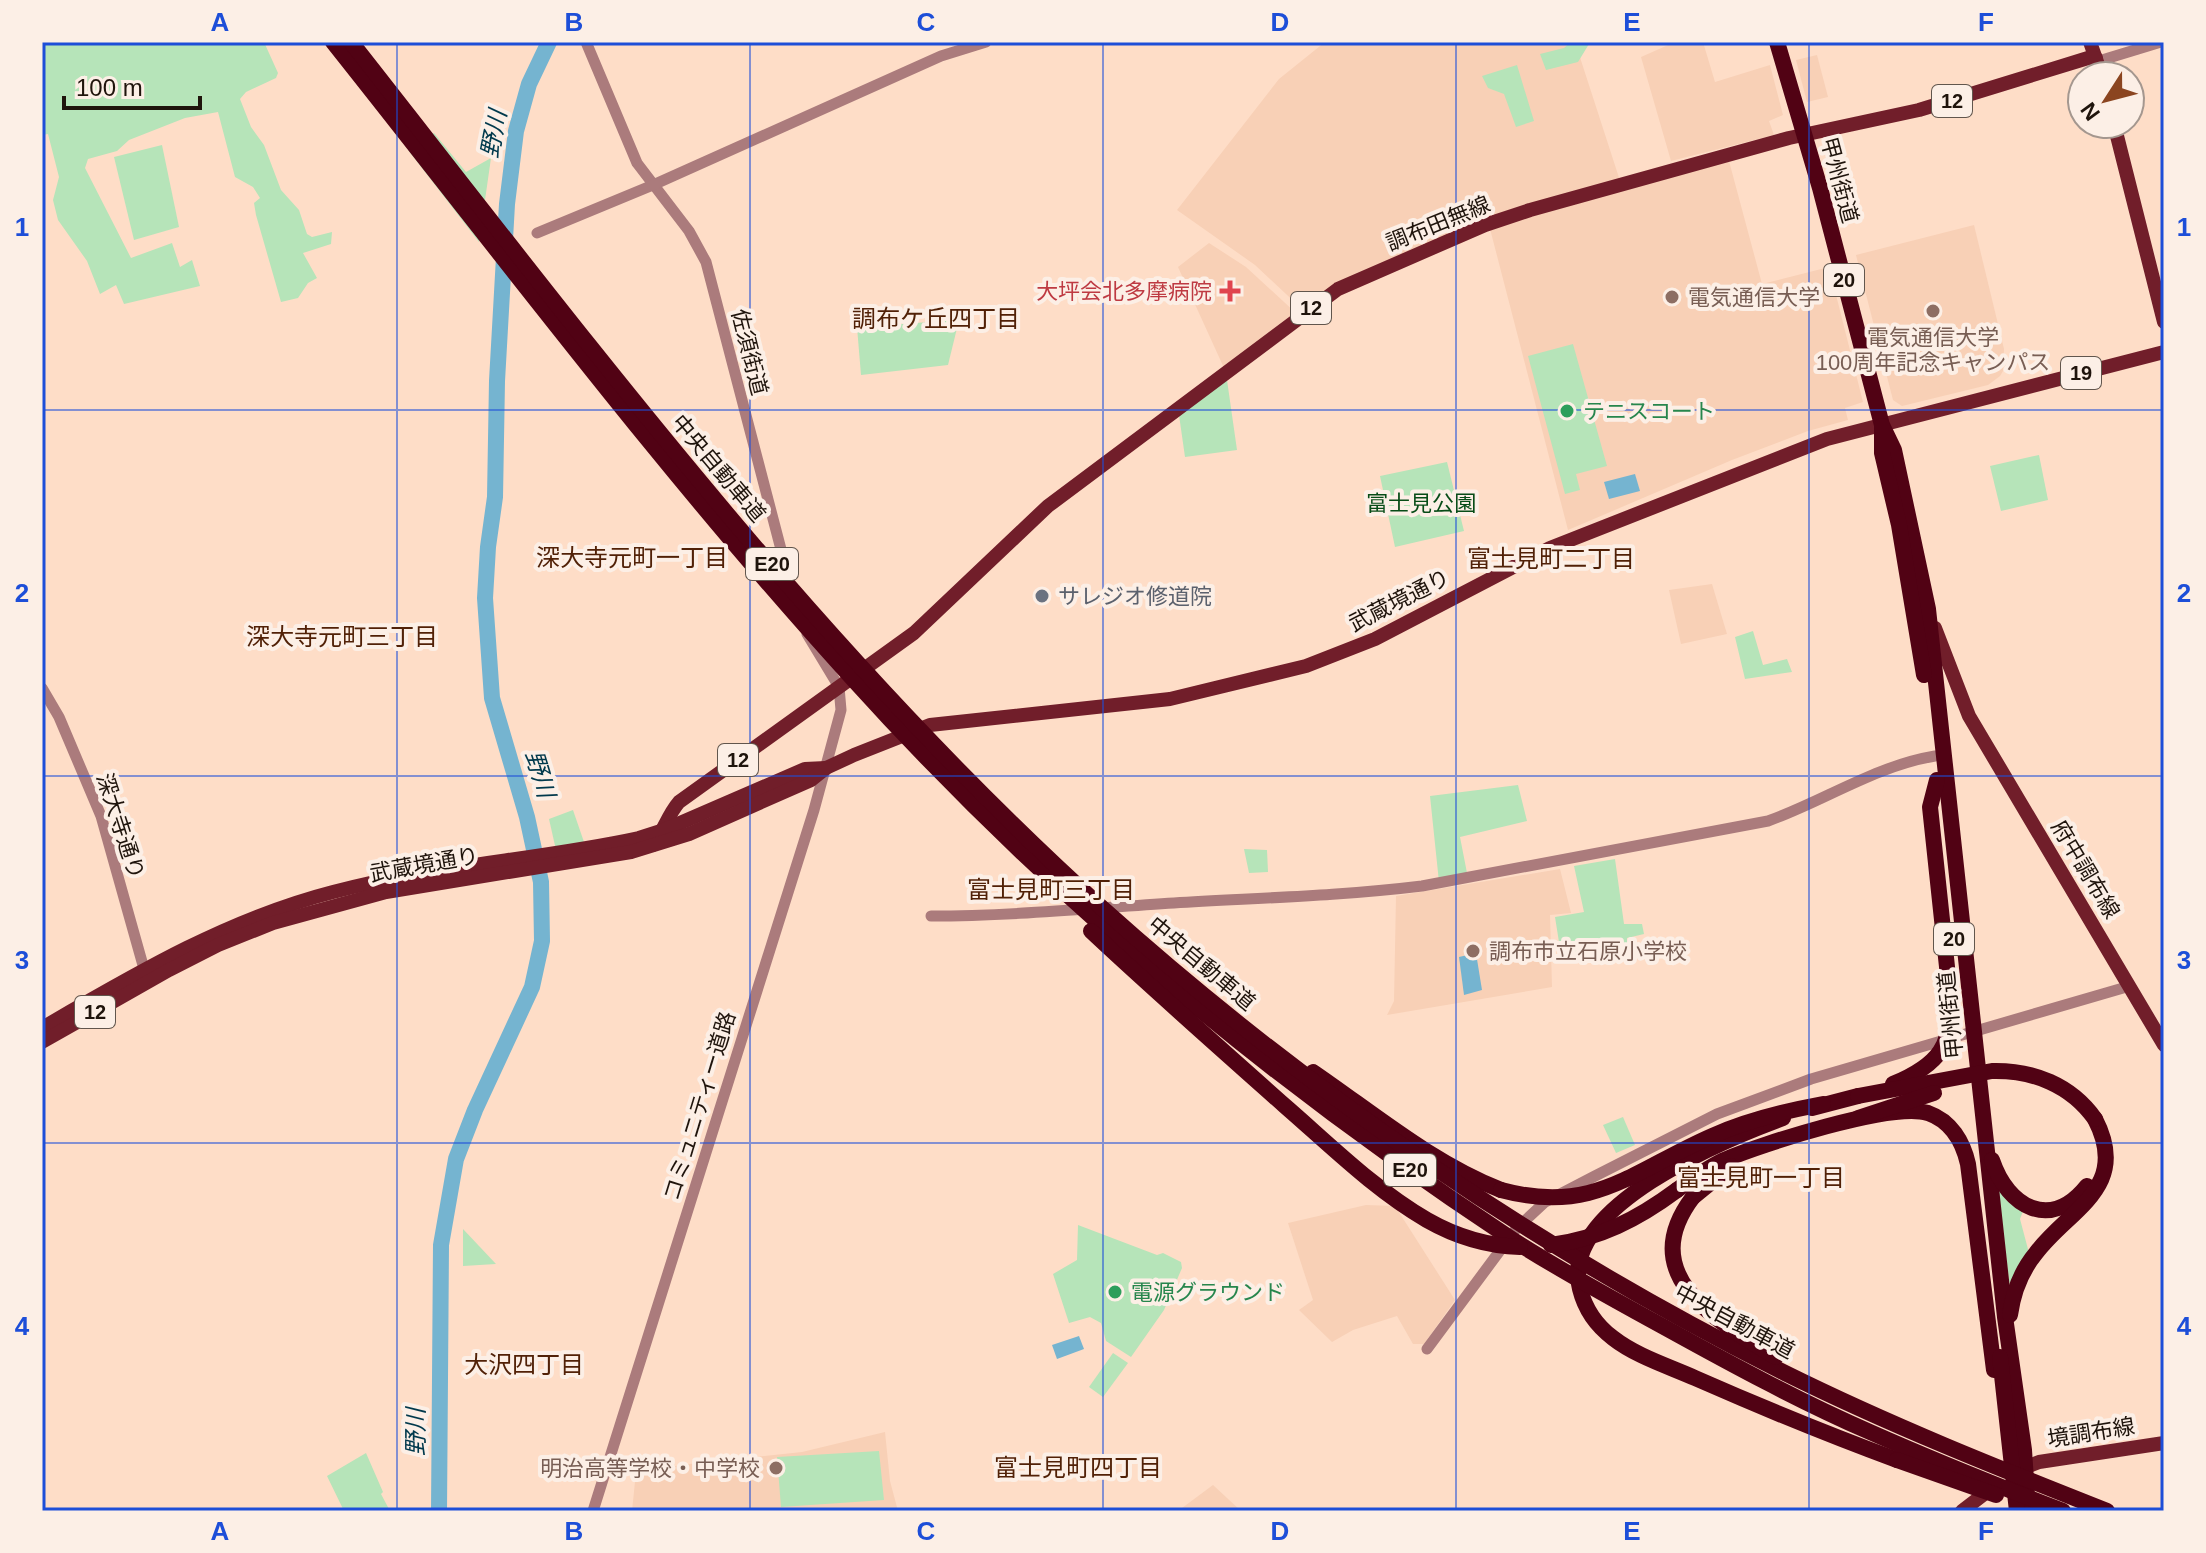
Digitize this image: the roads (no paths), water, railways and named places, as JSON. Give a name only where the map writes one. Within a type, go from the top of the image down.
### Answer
[{"type":"highway","name":"中央自動車道","points":[[333,42],[635,424],[723,531],[856,683],[1026,856],[1144,964],[1284,1078],[1426,1181],[1517,1242],[1723,1359],[1871,1433],[2067,1504],[2107,1511]]},
{"type":"highway","name":"中央自動車道","points":[[351,42],[639,406],[832,634],[990,800],[1099,905],[1251,1032],[1330,1093],[1536,1234],[1732,1345],[1823,1391],[2067,1504]]},
{"type":"highway","name":"甲州街道","points":[[1777,42],[1805,135],[1882,425],[1894,450],[1928,609],[2006,1415],[2028,1511]]},
{"type":"highway","name":"甲州街道","points":[[1882,425],[1880,442],[1909,579],[1935,756],[1969,1032],[1981,1100],[2008,1342],[2019,1469],[2017,1511]]},
{"type":"highway","points":[[856,683],[966,808],[1100,939],[1382,1189],[1429,1221],[1470,1239],[1529,1247],[1576,1241],[1628,1222],[1711,1167],[1756,1149],[1960,1085],[2004,1079],[2025,1081],[2056,1093],[2102,1132],[2104,1165],[2098,1186],[2085,1205],[2046,1240],[2028,1264],[2014,1296],[2008,1342]]},
{"type":"highway","points":[[1858,1096],[1925,1068],[1939,1055],[1948,1037],[1950,995],[1930,807],[1937,780]]},
{"type":"highway","points":[[1251,1032],[1430,1152],[1484,1184],[1522,1196],[1565,1199],[1609,1189],[1731,1128],[1790,1110],[1992,1071],[2014,1071],[2061,1086],[2079,1100],[2091,1121],[2096,1156],[2087,1186],[2077,1198],[2055,1210],[2032,1208],[2011,1195],[1996,1172],[1981,1100]]},
{"type":"highway","points":[[1823,1104],[1710,1149],[1654,1180],[1614,1209],[1593,1232],[1579,1255],[1578,1281],[1587,1307],[1615,1340],[1643,1355],[1863,1448],[2043,1511]]},
{"type":"highway","points":[[1858,1118],[1920,1111],[1946,1124],[1965,1153],[1994,1370],[2006,1415]]},
{"type":"highway","points":[[1756,1149],[1702,1188],[1685,1206],[1676,1223],[1672,1243],[1675,1267],[1694,1299],[1738,1334],[1790,1365],[1881,1410],[2009,1466],[2067,1504]]},
{"type":"main road","points":[[2090,42],[2096,58]]},
{"type":"main road","name":"調布田無線","points":[[839,687],[904,640],[1048,506],[1338,289],[1485,225],[1530,210],[1805,135],[1919,110],[2096,58]]},
{"type":"main road","points":[[2118,140],[2164,322]]},
{"type":"main road","name":"武蔵境通り","points":[[549,860],[616,856],[689,834],[811,780],[826,768],[930,725],[1170,699],[1306,666],[1375,639],[1550,548],[1827,439],[2164,352]]},
{"type":"main road","name":"府中調布線","points":[[1928,609],[1969,716],[2164,1045]]},
{"type":"main road","name":"12","points":[[653,845],[679,802],[839,687]]},
{"type":"main road","points":[[1940,720],[1956,709],[1963,710],[1969,716]]},
{"type":"main road","name":"武蔵境通り","points":[[42,1028],[243,922],[294,903],[351,887],[549,860],[621,842],[664,830],[805,769],[826,768]]},
{"type":"main road","name":"武蔵境通り","points":[[42,1042],[146,975],[273,923],[386,892],[517,865]]},
{"type":"main road","points":[[243,922],[246,927],[273,923]]},
{"type":"main road","name":"境調布線","points":[[2019,1469],[2164,1443]]},
{"type":"main road","points":[[1962,1511],[2019,1469]]},
{"type":"street","name":"佐須街道","points":[[586,42],[631,150],[653,185],[689,231],[706,262],[793,596],[808,636],[839,687]]},
{"type":"street","points":[[537,233],[653,185],[941,56],[986,42]]},
{"type":"street","points":[[2096,58],[2102,60],[2161,42]]},
{"type":"street","name":"コミュニティー道路","points":[[593,1511],[826,768],[841,710],[839,687]]},
{"type":"street","name":"深大寺通り","points":[[42,688],[59,717],[101,816],[146,975]]},
{"type":"street","points":[[931,916],[1060,912],[1377,892],[1422,886],[1768,821],[1874,773],[1935,756]]},
{"type":"street","points":[[1427,1349],[1516,1229],[1545,1202],[1732,1108],[1811,1079],[2130,986]]},
{"type":"water","points":[[1635,474],[1640,491],[1609,499],[1604,482]]},
{"type":"water","points":[[1476,953],[1482,990],[1464,995],[1459,957]]},
{"type":"water","points":[[1079,1336],[1084,1349],[1057,1359],[1052,1345]]},
{"type":"waterway","name":"野川","points":[[439,1511],[441,1245],[456,1159],[475,1110],[532,987],[542,941],[541,882],[527,817],[492,698],[485,598],[495,497],[497,381],[507,204],[516,131],[529,84],[549,42]]},
{"type":"place","name":"大坪会北多摩病院","points":[[1230,291]]},
{"type":"place","name":"電気通信大学","points":[[1672,297]]},
{"type":"place","name":"電気通信大学 100周年記念キャンパス","points":[[1933,311]]},
{"type":"place","name":"テニスコート","points":[[1567,411]]},
{"type":"place","name":"サレジオ修道院","points":[[1042,596]]},
{"type":"place","name":"調布市立石原小学校","points":[[1473,951]]},
{"type":"place","name":"電源グラウンド","points":[[1115,1292]]},
{"type":"place","name":"明治高等学校・中学校","points":[[776,1468]]},
{"type":"district","name":"調布ケ丘四丁目","points":[[936,319]]},
{"type":"district","name":"深大寺元町一丁目","points":[[632,558]]},
{"type":"district","name":"富士見町二丁目","points":[[1551,559]]},
{"type":"district","name":"深大寺元町三丁目","points":[[342,637]]},
{"type":"district","name":"富士見町三丁目","points":[[1051,890]]},
{"type":"district","name":"富士見町一丁目","points":[[1761,1178]]},
{"type":"district","name":"大沢四丁目","points":[[524,1365]]},
{"type":"district","name":"富士見町四丁目","points":[[1078,1468]]},
{"type":"park label","name":"富士見公園","points":[[1421,503]]}]
